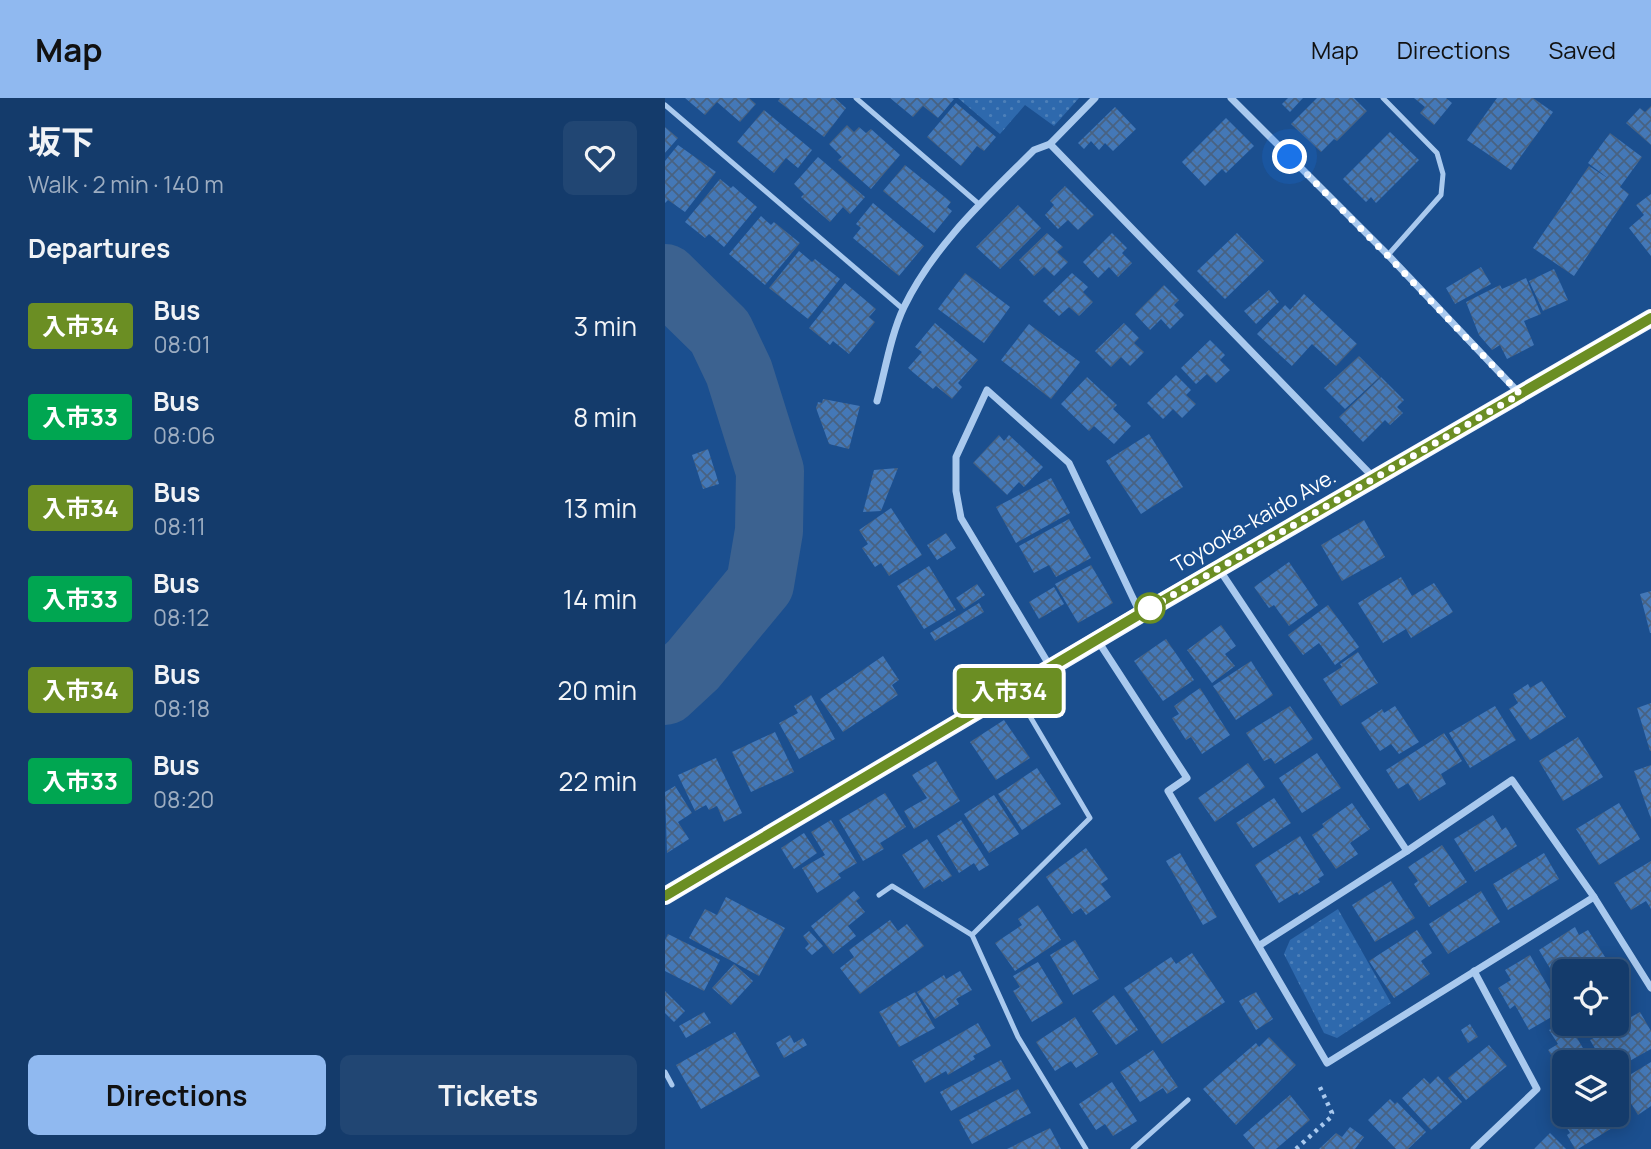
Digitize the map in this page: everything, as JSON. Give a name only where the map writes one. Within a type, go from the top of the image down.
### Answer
[{"type":"main road","name":"Toyooka-kaido Ave.","points":[[665,896],[1140,614],[1651,318]]},
{"type":"street","points":[[877,401],[903,309],[932,258],[1034,150],[1050,145],[1095,98]]},
{"type":"street","points":[[1231,98],[1520,394]]},
{"type":"street","points":[[1050,145],[1374,478]]},
{"type":"street","points":[[1051,667],[961,518],[956,491],[956,457],[987,390],[1069,463],[1140,614]]},
{"type":"street","points":[[1219,569],[1407,851]]},
{"type":"street","points":[[1097,640],[1187,778],[1168,791],[1327,1063],[1594,897]]},
{"type":"street","points":[[1260,945],[1512,780],[1594,897],[1651,988]]},
{"type":"street","points":[[1473,971],[1537,1089],[1474,1149]]},
{"type":"lane","points":[[856,98],[980,205]]},
{"type":"lane","points":[[1383,98],[1437,153],[1444,182],[1441,195],[1388,256]]},
{"type":"lane","points":[[665,105],[903,309]]},
{"type":"lane","points":[[972,935],[1090,818],[1014,688]]},
{"type":"lane","points":[[879,895],[892,886],[972,935],[1018,1037],[1086,1149]]},
{"type":"lane","points":[[665,1072],[672,1085]]},
{"type":"lane","points":[[1133,1149],[1188,1100]]},
{"type":"path","points":[[1296,1149],[1332,1113],[1317,1084],[1327,1063]]},
{"type":"shaded area","points":[[958,98],[1079,98],[1054,126],[1025,105],[1000,134]]},
{"type":"shaded area","points":[[1338,909],[1391,1003],[1337,1038],[1324,1033],[1284,954],[1290,940]]},
{"type":"building","points":[[685,98],[749,98],[756,104],[740,122],[717,102],[705,115]]},
{"type":"building","points":[[780,98],[835,98],[846,108],[824,137],[778,101]]},
{"type":"building","points":[[890,98],[954,99],[938,118],[923,106],[913,117]]},
{"type":"building","points":[[1288,98],[1303,98],[1290,112],[1282,104]]},
{"type":"building","points":[[1317,98],[1354,98],[1367,111],[1337,141],[1334,139],[1321,152],[1291,124]]},
{"type":"building","points":[[1414,98],[1446,98],[1452,103],[1434,125],[1420,113],[1425,107]]},
{"type":"building","points":[[1497,98],[1533,98],[1553,112],[1511,170],[1467,140]]},
{"type":"building","points":[[956,103],[996,137],[984,151],[977,146],[961,166],[927,137]]},
{"type":"building","points":[[1651,106],[1651,145],[1626,123],[1640,108],[1645,112]]},
{"type":"building","points":[[1115,107],[1136,129],[1113,151],[1105,143],[1099,150],[1091,141],[1084,149],[1078,143]]},
{"type":"building","points":[[764,110],[812,150],[798,168],[786,158],[774,173],[737,142]]},
{"type":"building","points":[[1226,118],[1254,146],[1226,173],[1222,169],[1205,186],[1182,162]]},
{"type":"building","points":[[847,125],[854,132],[859,127],[866,133],[871,129],[900,155],[871,189],[838,160],[842,157],[829,144]]},
{"type":"building","points":[[665,127],[678,138],[665,153]]},
{"type":"building","points":[[1390,132],[1419,160],[1376,203],[1371,197],[1366,202],[1343,179]]},
{"type":"building","points":[[1610,133],[1642,157],[1620,187],[1629,194],[1574,276],[1533,248],[1589,166],[1609,179],[1588,163]]},
{"type":"building","points":[[678,145],[716,172],[685,212],[668,200],[665,203],[665,161]]},
{"type":"building","points":[[818,157],[865,197],[850,214],[843,207],[830,222],[801,197],[804,194],[794,184]]},
{"type":"building","points":[[905,165],[951,202],[947,207],[952,211],[934,233],[883,191]]},
{"type":"building","points":[[720,179],[731,188],[733,186],[757,207],[724,247],[709,234],[705,238],[685,222]]},
{"type":"building","points":[[1065,186],[1094,215],[1078,230],[1068,220],[1058,229],[1045,215],[1054,205],[1050,201]]},
{"type":"building","points":[[1651,194],[1651,256],[1629,228],[1644,215],[1636,205]]},
{"type":"building","points":[[873,203],[924,246],[899,276],[853,238],[861,228],[856,224]]},
{"type":"building","points":[[1018,205],[1041,228],[1000,269],[976,247]]},
{"type":"building","points":[[761,216],[771,225],[774,222],[800,243],[765,285],[729,254]]},
{"type":"building","points":[[1047,233],[1063,247],[1057,252],[1068,262],[1054,276],[1044,267],[1034,276],[1019,260]]},
{"type":"building","points":[[1112,233],[1127,248],[1122,253],[1132,263],[1118,277],[1109,267],[1098,278],[1083,262]]},
{"type":"building","points":[[1237,233],[1264,261],[1225,299],[1197,271]]},
{"type":"building","points":[[799,251],[812,262],[815,259],[840,279],[808,319],[769,288]]},
{"type":"building","points":[[1481,267],[1491,284],[1455,304],[1446,288]]},
{"type":"building","points":[[1554,269],[1568,300],[1543,311],[1529,281]]},
{"type":"building","points":[[965,273],[1010,307],[984,343],[938,309]]},
{"type":"building","points":[[1072,273],[1088,287],[1083,292],[1093,302],[1079,316],[1069,307],[1059,316],[1043,301]]},
{"type":"building","points":[[1526,278],[1541,314],[1524,321],[1534,345],[1507,359],[1500,345],[1492,350],[1479,335],[1466,302],[1500,285],[1502,289]]},
{"type":"building","points":[[845,283],[876,309],[869,317],[875,322],[849,354],[833,341],[830,345],[809,328]]},
{"type":"building","points":[[1164,285],[1179,300],[1174,305],[1184,315],[1170,329],[1161,319],[1150,330],[1135,314]]},
{"type":"building","points":[[1269,290],[1279,302],[1256,324],[1244,311]]},
{"type":"building","points":[[1304,294],[1357,344],[1336,366],[1312,344],[1292,366],[1257,334],[1285,305],[1290,310]]},
{"type":"building","points":[[935,323],[978,360],[958,383],[962,387],[952,399],[936,386],[933,389],[908,368],[922,352],[915,347]]},
{"type":"building","points":[[1124,323],[1139,338],[1134,343],[1144,352],[1130,366],[1121,357],[1111,367],[1095,351]]},
{"type":"building","points":[[1029,324],[1080,362],[1051,399],[1001,360]]},
{"type":"building","points":[[1210,340],[1225,355],[1220,360],[1230,370],[1216,383],[1207,374],[1196,384],[1181,368]]},
{"type":"building","points":[[1359,356],[1380,377],[1345,409],[1324,388]]},
{"type":"building","points":[[1176,375],[1191,390],[1186,395],[1196,404],[1182,418],[1173,409],[1163,419],[1147,403]]},
{"type":"building","points":[[1087,377],[1117,405],[1113,409],[1131,426],[1114,444],[1094,426],[1089,431],[1061,404]]},
{"type":"building","points":[[1381,377],[1404,400],[1397,407],[1403,413],[1390,425],[1385,420],[1363,442],[1339,417]]},
{"type":"building","points":[[823,399],[860,406],[849,449],[829,444],[816,408],[818,402],[822,403]]},
{"type":"building","points":[[1149,434],[1183,487],[1141,514],[1106,461]]},
{"type":"building","points":[[999,435],[1004,441],[1009,435],[1043,467],[1024,487],[1019,482],[1007,495],[973,463]]},
{"type":"building","points":[[708,449],[719,484],[703,489],[692,455]]},
{"type":"building","points":[[898,468],[881,511],[863,512],[874,470]]},
{"type":"building","points":[[1051,478],[1070,513],[1016,543],[996,507]]},
{"type":"building","points":[[891,508],[922,555],[889,576],[881,563],[875,567],[862,548],[868,544],[859,530]]},
{"type":"building","points":[[1069,519],[1091,558],[1056,577],[1049,565],[1034,573],[1019,546]]},
{"type":"building","points":[[1364,520],[1385,557],[1342,581],[1321,545]]},
{"type":"building","points":[[946,533],[956,548],[937,560],[927,545]]},
{"type":"building","points":[[1289,562],[1318,605],[1289,626],[1274,605],[1269,608],[1254,587]]},
{"type":"building","points":[[1091,565],[1113,603],[1078,623],[1055,584]]},
{"type":"building","points":[[929,566],[956,610],[924,629],[897,586]]},
{"type":"building","points":[[1401,577],[1412,596],[1434,583],[1453,612],[1411,638],[1406,629],[1383,643],[1358,603]]},
{"type":"building","points":[[977,584],[985,595],[964,609],[956,598]]},
{"type":"building","points":[[1054,587],[1064,604],[1039,619],[1029,602]]},
{"type":"building","points":[[1651,591],[1651,633],[1650,633],[1640,594]]},
{"type":"building","points":[[979,603],[984,612],[935,641],[930,633]]},
{"type":"building","points":[[1328,605],[1359,647],[1335,665],[1319,643],[1303,655],[1288,635]]},
{"type":"building","points":[[1221,625],[1236,646],[1225,654],[1235,666],[1212,683],[1187,650]]},
{"type":"building","points":[[1166,639],[1194,680],[1163,701],[1134,661]]},
{"type":"building","points":[[1358,652],[1378,683],[1341,706],[1323,679],[1342,667],[1340,664]]},
{"type":"building","points":[[883,656],[899,680],[892,685],[898,695],[843,732],[820,699]]},
{"type":"building","points":[[1251,661],[1273,695],[1236,720],[1213,686]]},
{"type":"building","points":[[1542,681],[1566,717],[1530,740],[1509,709],[1518,703],[1513,694],[1528,684],[1530,688]]},
{"type":"building","points":[[1200,688],[1230,735],[1202,754],[1191,737],[1186,740],[1172,718],[1179,714],[1174,706]]},
{"type":"building","points":[[811,695],[835,739],[799,759],[779,723],[798,713],[794,706]]},
{"type":"building","points":[[1651,703],[1651,751],[1650,751],[1637,708]]},
{"type":"building","points":[[1290,706],[1313,739],[1275,764],[1271,758],[1264,761],[1246,733]]},
{"type":"building","points":[[1395,706],[1419,742],[1399,754],[1391,744],[1380,751],[1361,723],[1382,709],[1384,713]]},
{"type":"building","points":[[1495,706],[1516,740],[1470,768],[1449,733]]},
{"type":"building","points":[[1004,720],[1030,758],[996,780],[970,742]]},
{"type":"building","points":[[775,732],[794,772],[751,792],[732,752]]},
{"type":"building","points":[[1444,733],[1462,761],[1441,774],[1446,784],[1419,801],[1408,783],[1398,789],[1386,770]]},
{"type":"building","points":[[1578,737],[1603,777],[1563,801],[1539,761]]},
{"type":"building","points":[[1317,753],[1341,788],[1302,813],[1279,778]]},
{"type":"building","points":[[716,758],[742,813],[724,822],[717,806],[709,810],[706,805],[695,811],[678,775]]},
{"type":"building","points":[[936,761],[960,801],[914,829],[904,811],[927,798],[912,775]]},
{"type":"building","points":[[1248,763],[1265,787],[1215,822],[1198,798]]},
{"type":"building","points":[[1651,765],[1651,819],[1634,771]]},
{"type":"building","points":[[1037,768],[1061,804],[1022,830],[998,794]]},
{"type":"building","points":[[675,786],[692,813],[678,822],[689,839],[667,853],[665,792]]},
{"type":"building","points":[[885,793],[906,827],[880,843],[884,849],[863,861],[839,820]]},
{"type":"building","points":[[994,795],[1019,834],[989,853],[964,814]]},
{"type":"building","points":[[1274,798],[1291,823],[1253,848],[1236,823]]},
{"type":"building","points":[[1352,803],[1370,829],[1350,843],[1358,854],[1336,869],[1312,835],[1324,827],[1322,824]]},
{"type":"building","points":[[1619,803],[1640,839],[1599,865],[1576,829]]},
{"type":"building","points":[[1493,815],[1502,830],[1506,827],[1517,846],[1475,872],[1454,839]]},
{"type":"building","points":[[831,820],[857,863],[838,874],[841,878],[817,893],[802,868],[825,855],[811,832]]},
{"type":"building","points":[[961,820],[989,865],[979,871],[974,863],[959,873],[937,836]]},
{"type":"building","points":[[804,833],[817,853],[794,869],[781,848]]},
{"type":"building","points":[[1300,836],[1324,875],[1318,879],[1320,882],[1279,903],[1255,865]]},
{"type":"building","points":[[927,839],[952,876],[942,882],[940,879],[924,889],[902,855]]},
{"type":"building","points":[[1442,845],[1467,882],[1429,907],[1414,884],[1418,881],[1408,867]]},
{"type":"building","points":[[1086,848],[1108,879],[1101,884],[1111,897],[1086,915],[1081,908],[1072,914],[1046,877]]},
{"type":"building","points":[[1180,853],[1217,917],[1203,925],[1166,861]]},
{"type":"building","points":[[1544,853],[1559,879],[1508,910],[1493,884]]},
{"type":"building","points":[[1651,861],[1651,909],[1646,901],[1631,910],[1614,883]]},
{"type":"building","points":[[1391,881],[1415,918],[1375,942],[1352,905]]},
{"type":"building","points":[[854,891],[860,898],[856,901],[865,912],[848,926],[856,936],[833,954],[811,926]]},
{"type":"building","points":[[1481,891],[1500,922],[1448,954],[1429,924]]},
{"type":"building","points":[[726,897],[785,928],[759,976],[689,938],[705,909],[717,915]]},
{"type":"building","points":[[1038,905],[1061,940],[1015,971],[995,943],[1022,925],[1018,919]]},
{"type":"building","points":[[890,920],[898,931],[907,924],[924,946],[860,994],[840,968],[854,957],[849,950]]},
{"type":"building","points":[[1575,927],[1579,935],[1588,930],[1605,957],[1552,959],[1552,972],[1539,950]]},
{"type":"building","points":[[1417,930],[1432,953],[1421,961],[1430,974],[1394,998],[1369,961]]},
{"type":"building","points":[[809,931],[823,946],[812,955],[805,948],[809,944],[803,936]]},
{"type":"building","points":[[668,934],[720,960],[704,991],[665,971],[665,940]]},
{"type":"building","points":[[1075,940],[1099,979],[1073,995],[1050,955]]},
{"type":"building","points":[[1192,953],[1225,1002],[1162,1044],[1124,988],[1171,957],[1176,964]]},
{"type":"building","points":[[1530,955],[1552,994],[1552,1017],[1529,1030],[1515,1005],[1510,1009],[1498,988],[1511,980],[1505,970]]},
{"type":"building","points":[[1038,962],[1063,1003],[1032,1022],[1013,991],[1020,987],[1013,976]]},
{"type":"building","points":[[734,964],[753,981],[731,1005],[712,988]]},
{"type":"building","points":[[960,971],[972,990],[956,999],[959,1004],[935,1019],[917,992],[944,975],[946,979]]},
{"type":"building","points":[[665,991],[685,1011],[674,1022],[665,1013]]},
{"type":"building","points":[[915,992],[935,1028],[899,1047],[879,1012]]},
{"type":"building","points":[[1256,992],[1273,1019],[1256,1030],[1239,1001]]},
{"type":"building","points":[[1114,995],[1138,1030],[1116,1045],[1092,1011]]},
{"type":"building","points":[[704,1012],[711,1023],[686,1038],[679,1026]]},
{"type":"building","points":[[1640,1012],[1651,1031],[1651,1049],[1629,1061],[1629,1050],[1596,1050],[1590,1040],[1597,1036],[1629,1036],[1629,1018]]},
{"type":"building","points":[[1075,1017],[1098,1054],[1076,1068],[1071,1061],[1055,1071],[1036,1042]]},
{"type":"building","points":[[978,1023],[991,1046],[948,1075],[946,1071],[925,1083],[912,1061]]},
{"type":"building","points":[[1470,1024],[1478,1037],[1468,1043],[1461,1030]]},
{"type":"building","points":[[735,1032],[760,1076],[701,1109],[676,1065]]},
{"type":"building","points":[[790,1035],[794,1043],[803,1038],[807,1045],[784,1058],[776,1043]]},
{"type":"building","points":[[1553,1036],[1576,1036],[1584,1050],[1552,1050],[1552,1057],[1548,1050],[1558,1044]]},
{"type":"building","points":[[1269,1037],[1296,1065],[1236,1125],[1203,1089],[1256,1043],[1259,1047]]},
{"type":"building","points":[[1489,1045],[1507,1066],[1466,1100],[1448,1078]]},
{"type":"building","points":[[1153,1050],[1178,1087],[1167,1094],[1163,1088],[1140,1102],[1120,1072]]},
{"type":"building","points":[[1001,1060],[1011,1079],[951,1111],[940,1092]]},
{"type":"building","points":[[1651,1062],[1651,1106],[1638,1115],[1629,1100],[1629,1075]]},
{"type":"building","points":[[1438,1076],[1462,1102],[1431,1130],[1402,1098],[1424,1078],[1430,1084]]},
{"type":"building","points":[[1112,1082],[1137,1121],[1113,1136],[1105,1124],[1096,1130],[1079,1104]]},
{"type":"building","points":[[1018,1089],[1031,1113],[972,1144],[959,1120]]},
{"type":"building","points":[[1290,1095],[1310,1120],[1276,1149],[1255,1149],[1243,1135]]},
{"type":"building","points":[[1390,1099],[1395,1104],[1397,1102],[1426,1132],[1408,1149],[1396,1149],[1368,1120]]},
{"type":"building","points":[[1350,1127],[1364,1137],[1355,1149],[1319,1149],[1336,1133],[1342,1137]]},
{"type":"building","points":[[1566,1127],[1614,1127],[1578,1149],[1575,1149],[1567,1135],[1570,1133]]},
{"type":"building","points":[[1050,1128],[1061,1149],[1007,1149]]},
{"type":"building","points":[[1550,1133],[1566,1149],[1534,1149]]},
{"type":"waterway","points":[[665,278],[720,332],[739,372],[770,471],[769,531],[760,584],[693,665],[665,691]]},
{"type":"bus line","name":"入市34","points":[[665,896],[1140,614],[1651,318]]},
{"type":"route","points":[[1150,608],[1140,614],[1520,394],[1290,157]]}]
